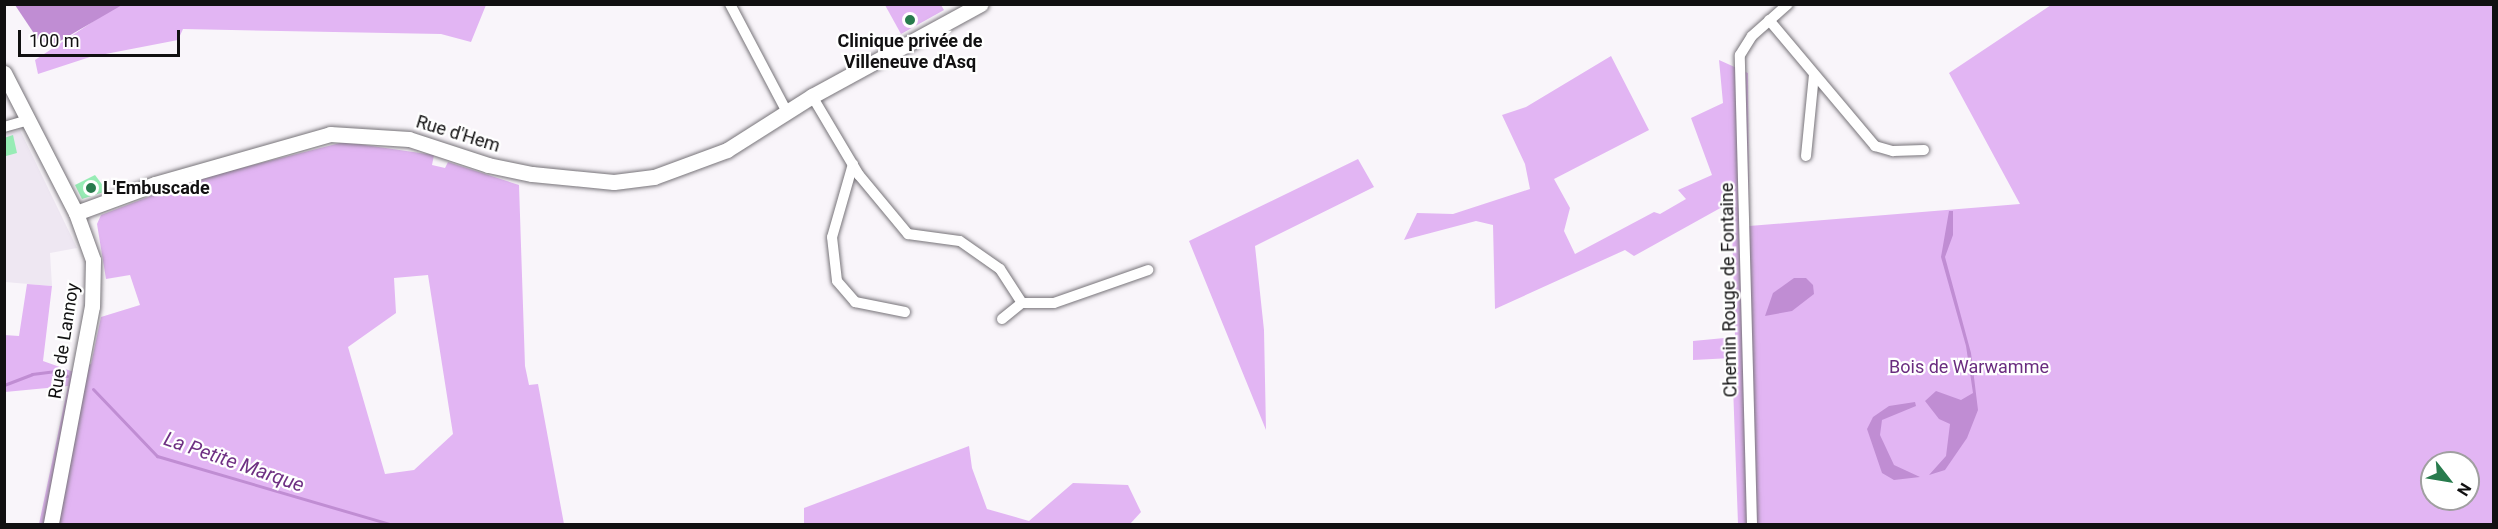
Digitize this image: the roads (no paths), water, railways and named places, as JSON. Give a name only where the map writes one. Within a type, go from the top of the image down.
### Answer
[{"type":"street","points":[[730,4],[787,112]]},
{"type":"street","name":"Rue d'Hem","points":[[76,213],[155,184],[330,134],[409,139],[524,172],[600,181],[639,180],[698,164],[812,96],[981,4]]},
{"type":"street","points":[[1788,4],[1768,20],[1875,146],[1893,151],[1924,150]]},
{"type":"street","name":"Chemin Rouge de Fontaine","points":[[1752,525],[1740,55],[1768,20]]},
{"type":"street","name":"Rue de Lannoy","points":[[4,73],[76,213],[93,260],[94,289],[51,525]]},
{"type":"street","points":[[1806,156],[1814,75]]},
{"type":"street","points":[[812,96],[853,164],[908,234],[960,241],[1000,269],[1022,303]]},
{"type":"street","points":[[4,127],[28,120]]},
{"type":"street","points":[[853,164],[832,237],[837,281],[851,300],[905,312]]},
{"type":"street","points":[[1002,319],[1022,303],[1054,303],[1148,270]]},
{"type":"waterway","name":"La Petite Marque","points":[[4,385],[32,374],[56,371],[67,376]]},
{"type":"waterway","name":"La Petite Marque","points":[[93,389],[157,456],[389,524]]},
{"type":"place","name":"Clinique privée de Villeneuve d'Asq","points":[[910,20]]},
{"type":"place","name":"L'Embuscade","points":[[91,188]]},
{"type":"park label","name":"Bois de Warwamme","points":[[1969,367]]}]
